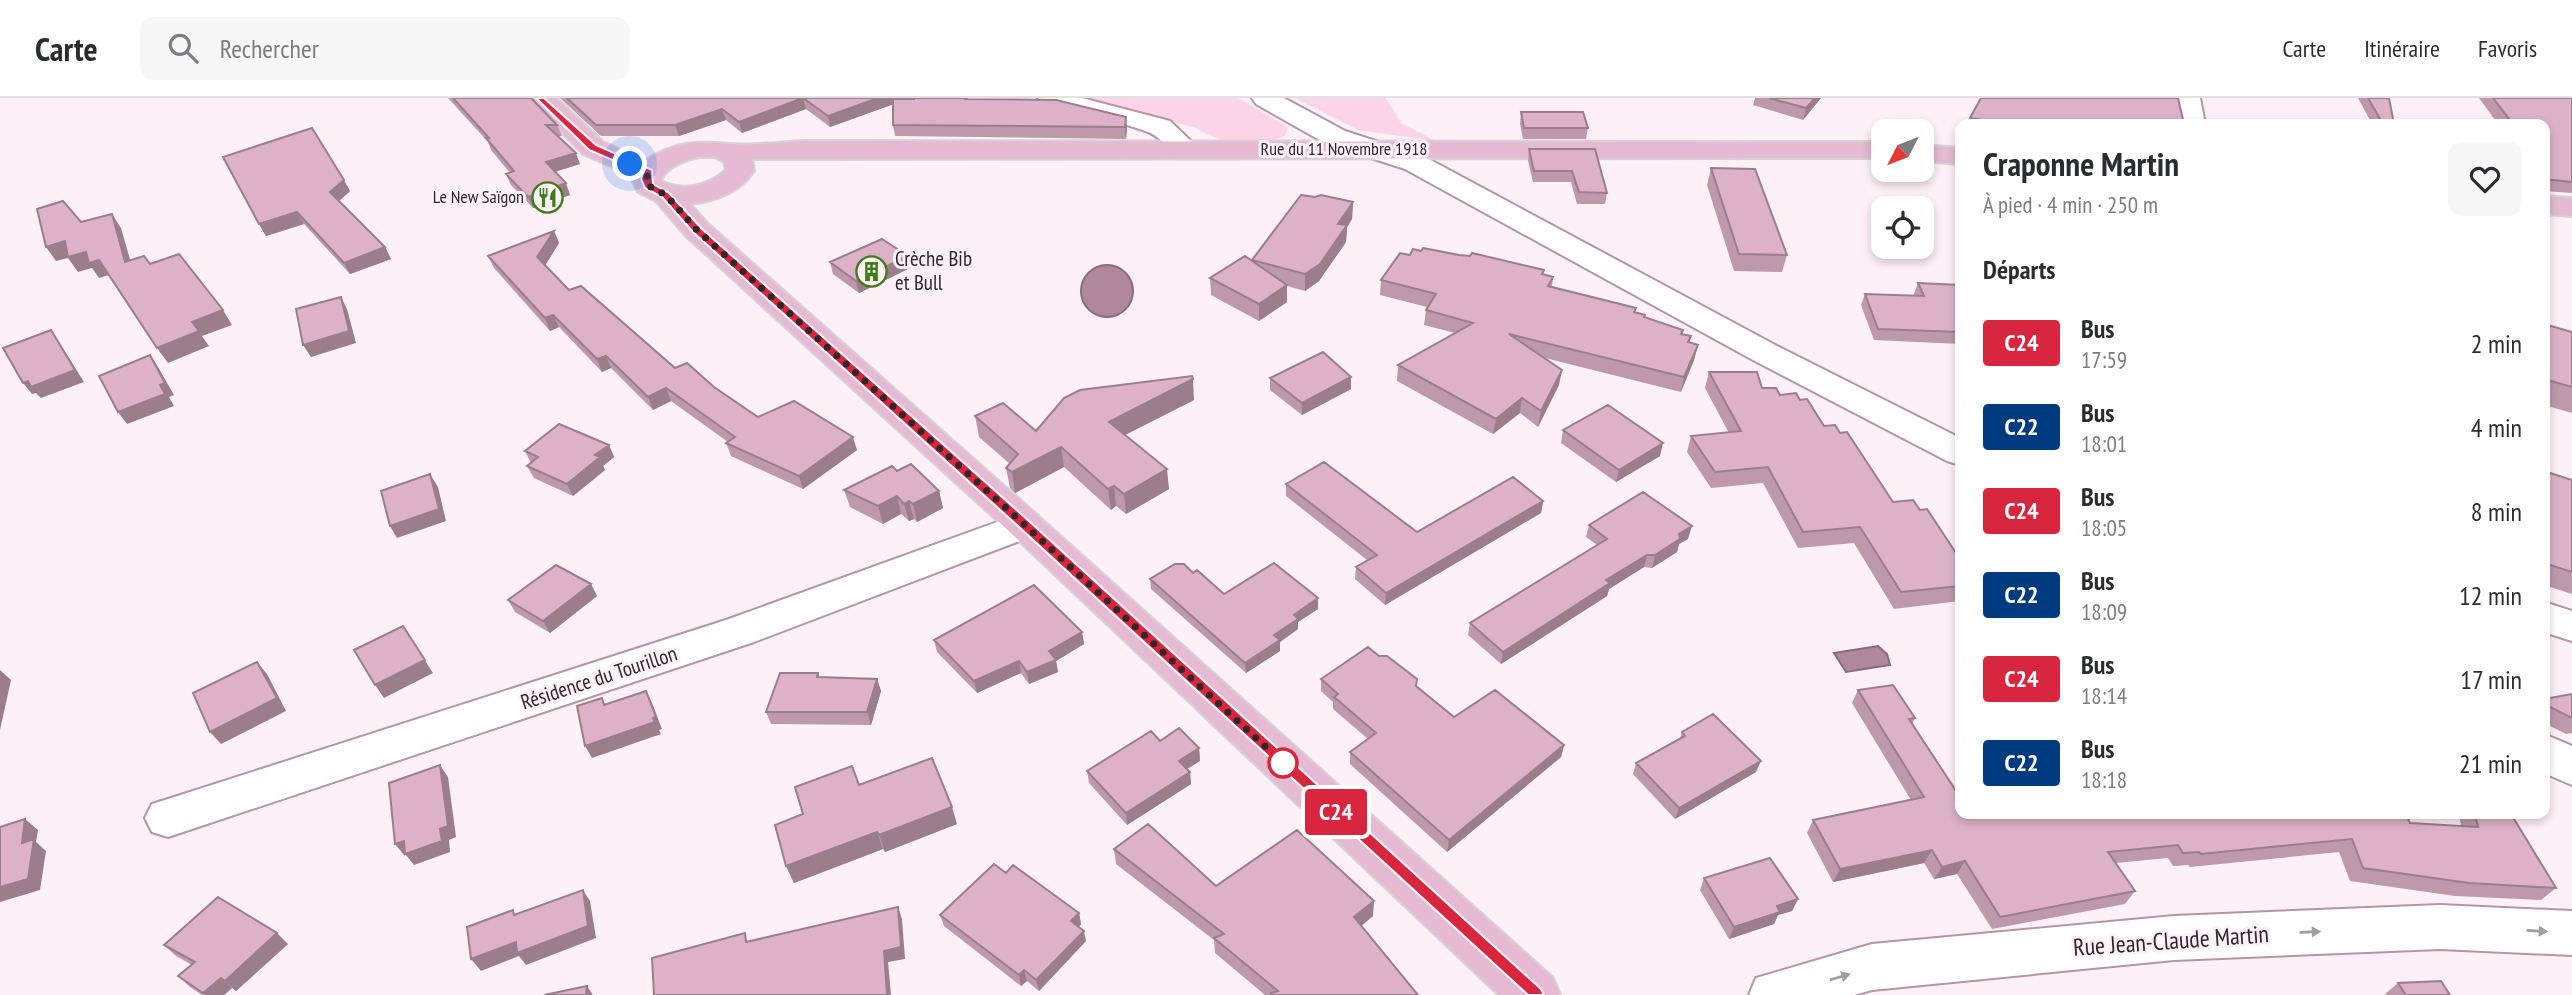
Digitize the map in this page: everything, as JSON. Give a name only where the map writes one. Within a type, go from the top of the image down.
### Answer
[{"type":"main road","points":[[541,98],[593,148],[679,196],[709,192],[723,186],[734,162],[706,149],[682,152],[593,148]]},
{"type":"main road","name":"Rue du 11 Novembre 1918","points":[[734,162],[806,149],[1871,150]]},
{"type":"main road","points":[[682,152],[655,164],[657,183],[697,230],[1025,525],[1535,995]]},
{"type":"main road","points":[[1934,154],[1955,156]]},
{"type":"main road","points":[[697,230],[709,192]]},
{"type":"main road","points":[[2550,205],[2572,207]]},
{"type":"street","points":[[1051,98],[1160,127],[1184,148]]},
{"type":"street","points":[[1265,98],[1335,137],[1415,163],[1765,353],[1955,450]]},
{"type":"street","points":[[2187,98],[2191,119]]},
{"type":"street","name":"Résidence du Tourillon","points":[[168,818],[740,631],[1025,525]]},
{"type":"street","points":[[2550,619],[2572,626]]},
{"type":"street","points":[[2550,755],[2572,767]]},
{"type":"street","name":"Rue Jean-Claude Martin","points":[[1774,995],[1872,967],[2174,938],[2440,927],[2572,933]]},
{"type":"shaded area","points":[[1084,98],[1238,98],[1288,127],[1285,136],[1275,140],[1251,143],[1227,141],[1196,128]]},
{"type":"shaded area","points":[[1295,98],[1386,98],[1401,123],[1436,141],[1358,130]]},
{"type":"shaded area","points":[[1107,265],[1117,267],[1125,273],[1131,281],[1131,301],[1125,309],[1117,315],[1107,317],[1097,315],[1089,309],[1083,301],[1081,291],[1083,281],[1089,273],[1097,267]]},
{"type":"shaded area","points":[[1878,646],[1887,654],[1890,665],[1846,672],[1834,653]]},
{"type":"building","points":[[453,98],[531,98],[557,125],[546,125],[576,153],[546,162],[566,183],[528,197],[506,174],[514,171],[486,138],[489,138]]},
{"type":"building","points":[[567,98],[803,98],[739,122],[722,109],[675,125],[596,125]]},
{"type":"building","points":[[803,98],[878,98],[828,116]]},
{"type":"building","points":[[1769,98],[1815,98],[1806,108]]},
{"type":"building","points":[[1981,98],[2178,98],[2183,119],[1976,119],[1970,118]]},
{"type":"building","points":[[2368,98],[2389,98],[2393,119],[2380,119]]},
{"type":"building","points":[[2493,98],[2572,98],[2572,182],[2550,180],[2550,119],[2509,119]]},
{"type":"building","points":[[893,99],[1056,100],[1126,117],[1125,127],[893,125]]},
{"type":"building","points":[[1521,112],[1583,112],[1588,128],[1524,128]]},
{"type":"building","points":[[312,128],[344,180],[330,192],[385,247],[344,263],[297,212],[259,224],[223,157]]},
{"type":"building","points":[[1529,149],[1595,149],[1607,193],[1579,192],[1572,171],[1534,171]]},
{"type":"building","points":[[1711,168],[1755,169],[1787,255],[1739,254]]},
{"type":"building","points":[[1301,195],[1321,195],[1353,202],[1338,224],[1347,225],[1320,264],[1305,274],[1252,260]]},
{"type":"building","points":[[63,201],[81,222],[112,214],[125,262],[144,256],[150,264],[179,254],[223,310],[192,322],[199,331],[157,348],[99,260],[89,263],[86,252],[68,257],[65,241],[46,247],[37,209]]},
{"type":"building","points":[[554,231],[537,257],[569,290],[581,286],[675,368],[687,363],[714,387],[758,417],[794,401],[853,437],[799,476],[726,443],[735,437],[666,388],[648,397],[606,356],[597,359],[553,315],[545,318],[488,256]]},
{"type":"building","points":[[882,239],[908,256],[856,281],[830,262]]},
{"type":"building","points":[[1423,248],[1459,255],[1470,256],[1472,253],[1544,270],[1542,274],[1553,277],[1548,286],[1636,308],[1634,312],[1645,315],[1644,317],[1683,330],[1681,334],[1691,336],[1688,342],[1698,345],[1684,377],[1509,334],[1562,370],[1541,411],[1522,398],[1496,419],[1398,365],[1473,323],[1426,310],[1436,294],[1381,280],[1400,253],[1410,255],[1413,249],[1421,251]]},
{"type":"building","points":[[1245,256],[1287,285],[1259,304],[1210,278]]},
{"type":"building","points":[[1918,283],[1955,285],[1955,332],[1878,329],[1865,294],[1924,296]]},
{"type":"building","points":[[341,297],[349,331],[303,345],[296,309]]},
{"type":"building","points":[[2550,326],[2572,332],[2572,387],[2550,381]]},
{"type":"building","points":[[51,330],[75,370],[31,387],[28,381],[23,383],[3,348]]},
{"type":"building","points":[[1323,352],[1351,377],[1302,403],[1270,378]]},
{"type":"building","points":[[150,355],[165,383],[160,385],[165,394],[118,412],[99,376]]},
{"type":"building","points":[[1709,372],[1757,372],[1762,388],[1776,388],[1780,395],[1796,393],[1800,400],[1807,399],[1824,426],[1835,425],[1840,433],[1847,432],[1893,502],[1913,500],[1920,510],[1927,509],[1955,551],[1955,587],[1901,592],[1860,527],[1803,532],[1768,467],[1715,472],[1691,436],[1741,431]]},
{"type":"building","points":[[1192,376],[1193,379],[1109,422],[1167,469],[1124,494],[1114,486],[1108,489],[1061,447],[1012,472],[1006,468],[1018,454],[975,416],[1003,403],[1036,431],[1064,398],[1080,390]]},
{"type":"building","points":[[1608,405],[1663,443],[1619,470],[1563,430]]},
{"type":"building","points":[[559,424],[609,445],[595,455],[600,457],[567,484],[527,466],[538,457],[525,451]]},
{"type":"building","points":[[1324,462],[1417,532],[1513,477],[1543,501],[1386,593],[1356,567],[1377,555],[1286,484]]},
{"type":"building","points":[[911,464],[939,491],[913,504],[909,501],[904,504],[897,496],[878,506],[844,490],[892,466],[897,471]]},
{"type":"building","points":[[2550,473],[2572,480],[2572,572],[2550,565]]},
{"type":"building","points":[[430,474],[439,509],[390,526],[381,491]]},
{"type":"building","points":[[1643,492],[1692,526],[1679,534],[1680,539],[1606,580],[1610,583],[1503,652],[1470,623],[1607,539],[1589,525]]},
{"type":"building","points":[[1274,563],[1318,598],[1294,615],[1298,619],[1274,635],[1280,640],[1245,663],[1150,579],[1175,564],[1184,564],[1193,573],[1197,570],[1224,594]]},
{"type":"building","points":[[556,565],[591,584],[543,621],[508,600]]},
{"type":"building","points":[[1034,585],[1082,632],[1049,651],[1056,660],[1027,672],[1019,661],[974,681],[934,640]]},
{"type":"building","points":[[403,626],[425,660],[375,685],[354,650]]},
{"type":"building","points":[[1368,647],[1379,656],[1387,656],[1417,679],[1416,686],[1454,717],[1495,690],[1564,745],[1449,840],[1350,752],[1376,733],[1334,697],[1338,694],[1321,679]]},
{"type":"building","points":[[257,662],[277,698],[210,732],[193,693]]},
{"type":"building","points":[[780,673],[818,673],[817,677],[877,679],[867,712],[766,712]]},
{"type":"building","points":[[1893,685],[1915,718],[1909,719],[1955,789],[1955,819],[2408,819],[2410,823],[2478,827],[2476,819],[2514,819],[2556,888],[2469,883],[2363,868],[2352,839],[2201,854],[2183,853],[2178,845],[2108,852],[2135,891],[2000,917],[1965,861],[1942,867],[1932,850],[1840,869],[1813,820],[1924,797],[1858,690]]},
{"type":"building","points":[[646,691],[656,717],[653,718],[655,722],[585,746],[577,706],[602,698],[604,705]]},
{"type":"building","points":[[2572,694],[2572,718],[2550,707],[2550,698]]},
{"type":"building","points":[[1713,714],[1761,761],[1679,808],[1636,763],[1685,736],[1682,732]]},
{"type":"building","points":[[1179,728],[1199,748],[1179,761],[1190,772],[1126,813],[1087,771],[1151,731],[1160,741]]},
{"type":"building","points":[[932,758],[952,807],[786,866],[775,825],[803,814],[795,787],[852,766],[859,785]]},
{"type":"building","points":[[440,765],[448,826],[440,829],[442,841],[405,854],[404,841],[395,844],[389,783]]},
{"type":"building","points":[[25,819],[22,843],[34,839],[28,879],[0,887],[0,827]]},
{"type":"building","points":[[1148,824],[1216,886],[1297,830],[1374,901],[1354,917],[1418,995],[1272,995],[1271,993],[1278,991],[1214,938],[1224,934],[1114,849]]},
{"type":"building","points":[[1770,858],[1798,899],[1777,906],[1780,912],[1734,927],[1704,878]]},
{"type":"building","points":[[994,864],[1006,873],[1013,865],[1079,913],[1071,921],[1084,931],[1036,980],[1024,970],[1019,975],[940,915]]},
{"type":"building","points":[[583,890],[588,926],[517,953],[516,942],[471,959],[467,927],[513,910],[514,915]]},
{"type":"building","points":[[218,897],[277,933],[225,981],[221,978],[203,993],[178,976],[195,962],[164,945]]},
{"type":"building","points":[[898,907],[901,947],[884,951],[887,995],[654,995],[652,958],[745,933],[746,942]]},
{"type":"building","points":[[2441,981],[2450,995],[2406,995],[2398,983]]},
{"type":"building","points":[[587,986],[586,995],[544,995]]},
{"type":"bus line","name":"C24","points":[[541,98],[593,148],[649,172],[646,179],[649,186],[666,195],[697,230],[1025,525],[1535,995]]},
{"type":"place","name":"Le New Saïgon","points":[[547,197]]},
{"type":"place","name":"Crèche Bib et Bull","points":[[872,271]]},
{"type":"route","points":[[630,164],[649,172],[646,179],[649,186],[666,195],[697,230],[1025,525],[1283,763]]}]
